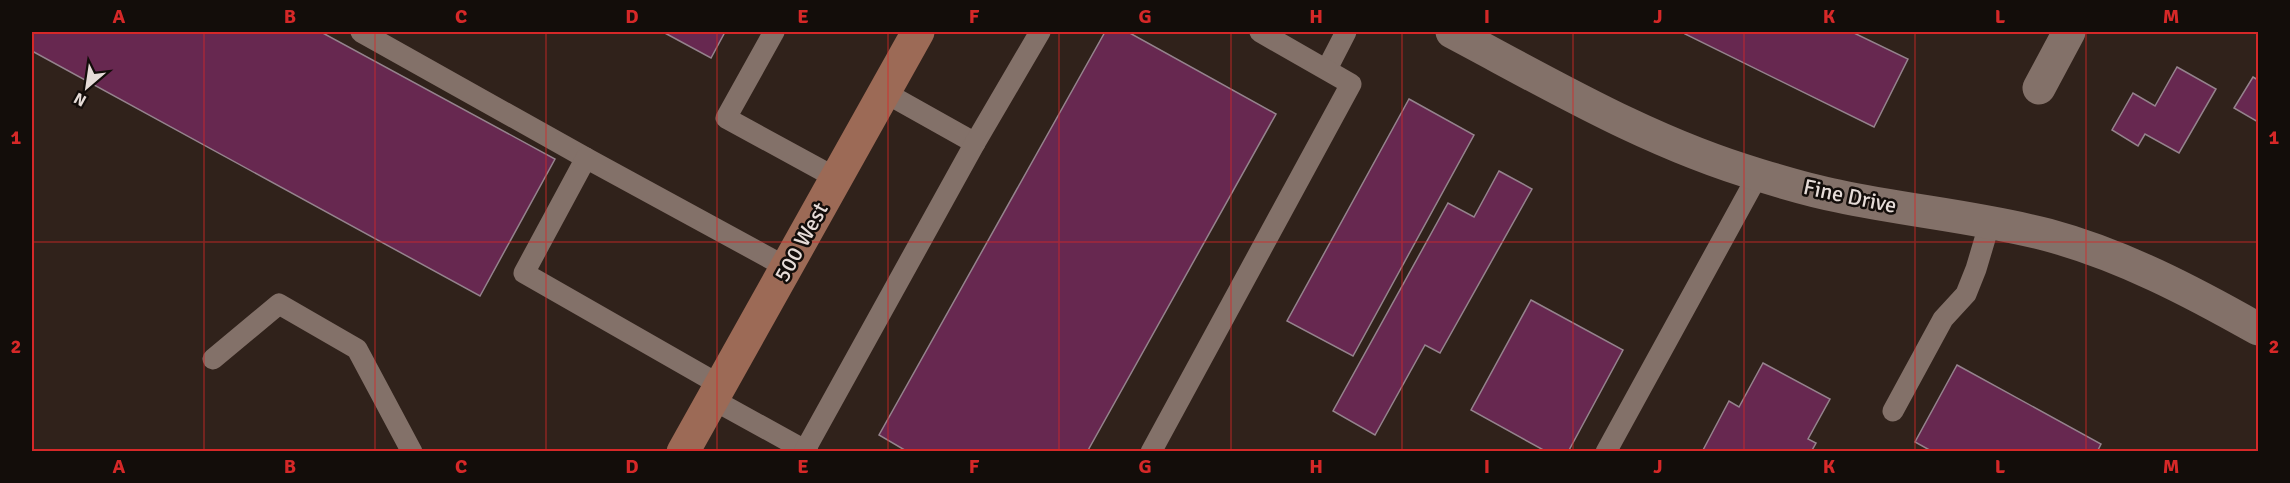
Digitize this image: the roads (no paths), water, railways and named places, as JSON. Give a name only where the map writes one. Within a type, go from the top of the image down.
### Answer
[{"type":"main road","name":"500 West","points":[[683,452],[918,32]]},
{"type":"street","name":"Fine Drive","points":[[1452,32],[1624,124],[1690,151],[1758,175],[1837,196],[1990,222],[2049,235],[2104,253],[2161,277],[2259,328]]},
{"type":"street","points":[[2038,88],[2069,32]]},
{"type":"lane","points":[[361,32],[786,267]]},
{"type":"lane","points":[[774,32],[726,118],[836,178]]},
{"type":"lane","points":[[586,158],[524,273],[716,392],[806,451],[975,143],[1040,32]]},
{"type":"lane","points":[[1151,452],[1351,84],[1260,32]]},
{"type":"lane","points":[[1327,69],[1346,32]]},
{"type":"lane","points":[[884,92],[975,143]]},
{"type":"lane","points":[[1606,452],[1758,175]]},
{"type":"lane","points":[[1893,411],[1943,319],[1966,294],[1976,270],[1990,222]]},
{"type":"lane","points":[[213,359],[279,304],[357,349],[412,452]]}]
